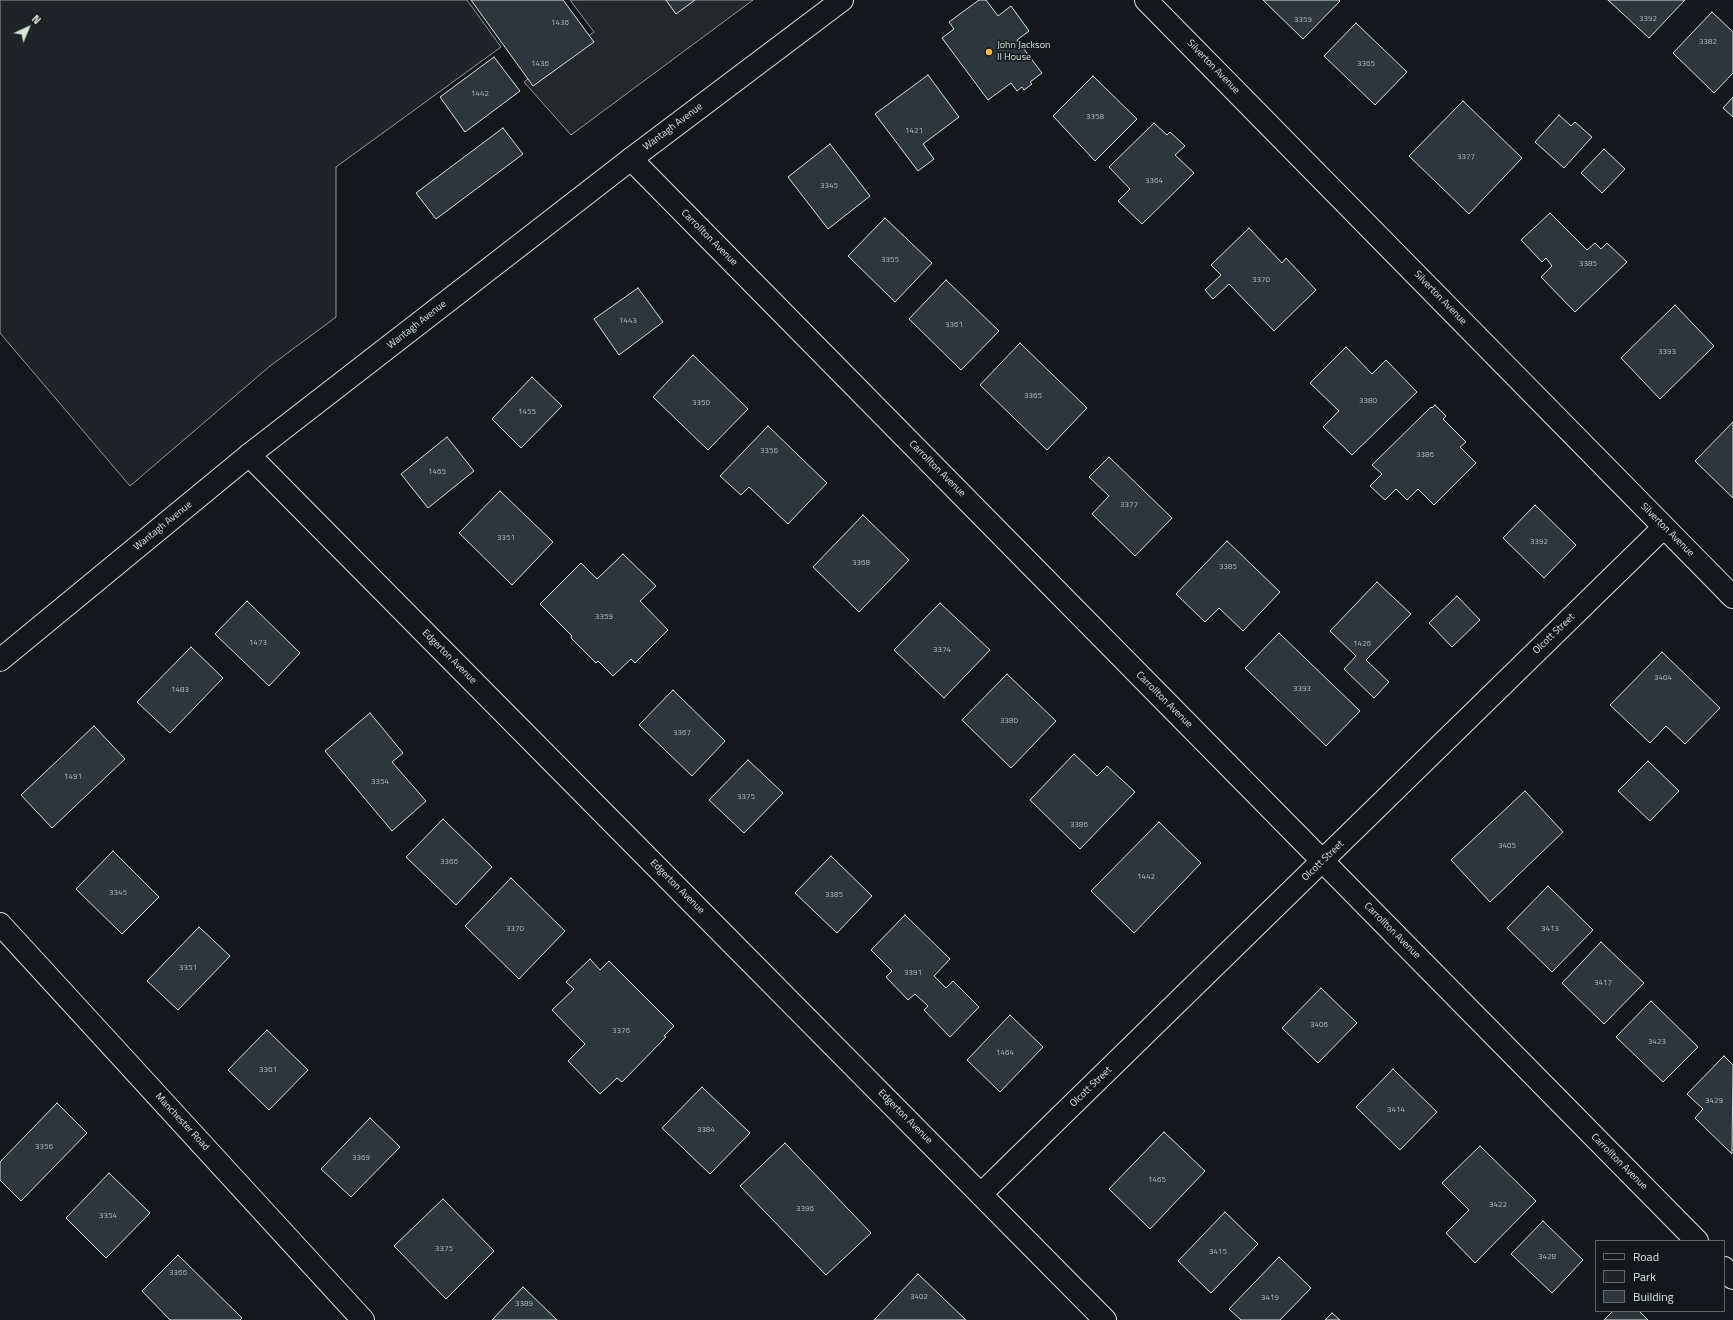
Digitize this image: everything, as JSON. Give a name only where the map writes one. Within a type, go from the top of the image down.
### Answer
[{"type":"street","name":"Wantagh Avenue","points":[[0,660],[249,455],[631,159],[842,0]]},
{"type":"street","name":"Silverton Avenue","points":[[1146,0],[1733,597]]},
{"type":"street","name":"Carrollton Avenue","points":[[631,159],[1696,1240]]},
{"type":"street","name":"Edgerton Avenue","points":[[249,455],[1105,1320]]},
{"type":"street","name":"Olcott Street","points":[[981,1194],[1664,527]]},
{"type":"street","name":"Manchester Road","points":[[0,924],[363,1320]]},
{"type":"street","points":[[1725,1269],[1733,1278]]},
{"type":"green space","points":[[0,0],[467,0],[501,47],[336,167],[336,317],[270,366],[130,486],[0,333]]},
{"type":"shaded area","points":[[570,0],[753,0],[571,135],[524,82],[594,32]]},
{"type":"building","points":[[471,0],[563,0],[594,42],[533,86]]},
{"type":"building","points":[[666,0],[695,0],[676,14]]},
{"type":"building","name":"John Jackson II House","points":[[979,0],[986,0],[998,16],[1011,6],[1029,31],[1017,40],[1042,73],[1030,82],[1032,84],[1024,90],[1022,87],[1017,91],[1011,83],[988,100],[942,38],[954,29],[949,22]]},
{"type":"building","points":[[1263,0],[1339,0],[1340,1],[1303,39]]},
{"type":"building","points":[[1608,0],[1685,0],[1649,38]]},
{"type":"building","points":[[1712,12],[1733,32],[1733,73],[1714,93],[1673,53]]},
{"type":"building","points":[[1356,23],[1407,72],[1375,105],[1324,56]]},
{"type":"building","points":[[494,57],[520,91],[465,132],[440,97]]},
{"type":"building","points":[[928,75],[959,117],[923,144],[934,159],[918,171],[875,114]]},
{"type":"building","points":[[1093,76],[1137,119],[1095,161],[1053,116]]},
{"type":"building","points":[[1733,97],[1733,117],[1723,108]]},
{"type":"building","points":[[1463,101],[1522,158],[1469,214],[1409,156]]},
{"type":"building","points":[[1559,115],[1571,126],[1575,122],[1592,137],[1564,168],[1535,142]]},
{"type":"building","points":[[1154,123],[1167,135],[1170,132],[1185,146],[1175,155],[1194,173],[1142,224],[1118,201],[1130,189],[1109,167]]},
{"type":"building","points":[[503,128],[523,154],[436,219],[416,193]]},
{"type":"building","points":[[830,144],[870,196],[828,229],[788,177]]},
{"type":"building","points":[[1604,149],[1625,169],[1602,193],[1581,173]]},
{"type":"building","points":[[1550,213],[1587,250],[1595,243],[1601,249],[1607,243],[1627,262],[1575,312],[1541,277],[1552,266],[1546,258],[1542,262],[1521,240]]},
{"type":"building","points":[[885,218],[932,263],[895,302],[848,256]]},
{"type":"building","points":[[1249,228],[1282,263],[1286,258],[1316,290],[1274,331],[1229,284],[1213,299],[1205,290],[1221,275],[1211,265]]},
{"type":"building","points":[[946,280],[999,331],[961,370],[909,319]]},
{"type":"building","points":[[638,288],[663,322],[619,355],[594,319]]},
{"type":"building","points":[[1675,305],[1714,346],[1660,399],[1621,358]]},
{"type":"building","points":[[1020,343],[1087,408],[1047,450],[980,385]]},
{"type":"building","points":[[1346,347],[1372,374],[1386,360],[1417,392],[1352,455],[1323,427],[1339,411],[1310,383]]},
{"type":"building","points":[[693,355],[748,409],[708,450],[653,397]]},
{"type":"building","points":[[532,377],[562,406],[521,448],[492,419]]},
{"type":"building","points":[[1435,405],[1446,416],[1443,419],[1466,442],[1460,447],[1476,463],[1434,505],[1418,489],[1407,500],[1396,489],[1385,500],[1370,486],[1382,474],[1372,465],[1431,407],[1432,408]]},
{"type":"building","points":[[1733,422],[1733,498],[1695,461]]},
{"type":"building","points":[[768,426],[827,483],[788,524],[749,487],[741,495],[720,476]]},
{"type":"building","points":[[447,437],[474,471],[428,508],[401,474]]},
{"type":"building","points":[[1109,457],[1172,518],[1135,556],[1092,514],[1109,496],[1089,477]]},
{"type":"building","points":[[500,491],[553,542],[512,585],[459,533]]},
{"type":"building","points":[[1535,505],[1576,545],[1544,578],[1503,538]]},
{"type":"building","points":[[863,515],[909,560],[859,612],[813,567]]},
{"type":"building","points":[[1227,541],[1280,592],[1243,631],[1219,608],[1205,622],[1176,594]]},
{"type":"building","points":[[623,554],[656,586],[640,601],[668,630],[635,663],[631,659],[613,676],[598,661],[596,663],[540,604],[581,563],[597,579]]},
{"type":"building","points":[[1377,582],[1411,614],[1366,660],[1389,682],[1374,698],[1344,669],[1356,656],[1330,631]]},
{"type":"building","points":[[1457,596],[1480,620],[1452,647],[1429,623]]},
{"type":"building","points":[[247,601],[300,653],[269,686],[215,634]]},
{"type":"building","points":[[940,603],[990,650],[944,698],[894,650]]},
{"type":"building","points":[[1279,633],[1360,711],[1326,746],[1245,668]]},
{"type":"building","points":[[191,647],[223,678],[170,733],[137,702]]},
{"type":"building","points":[[1662,652],[1720,708],[1685,744],[1666,726],[1650,743],[1610,705]]},
{"type":"building","points":[[1007,674],[1056,721],[1011,768],[962,720]]},
{"type":"building","points":[[673,690],[725,741],[692,776],[639,725]]},
{"type":"building","points":[[370,713],[403,753],[392,762],[426,801],[392,831],[325,751]]},
{"type":"building","points":[[94,726],[125,759],[52,828],[21,795]]},
{"type":"building","points":[[1074,754],[1097,776],[1107,766],[1135,792],[1080,849],[1030,800]]},
{"type":"building","points":[[748,760],[783,793],[744,833],[709,800]]},
{"type":"building","points":[[1648,761],[1679,791],[1650,821],[1618,791]]},
{"type":"building","points":[[1525,791],[1563,832],[1490,902],[1451,860]]},
{"type":"building","points":[[443,819],[492,867],[456,905],[406,857]]},
{"type":"building","points":[[1159,822],[1201,863],[1134,933],[1091,891]]},
{"type":"building","points":[[113,851],[159,897],[122,934],[76,889]]},
{"type":"building","points":[[831,856],[872,896],[837,933],[795,893]]},
{"type":"building","points":[[511,878],[565,931],[519,979],[465,926]]},
{"type":"building","points":[[1548,886],[1593,930],[1552,972],[1507,928]]},
{"type":"building","points":[[905,915],[950,959],[934,976],[946,988],[953,981],[979,1007],[950,1037],[924,1010],[928,1006],[915,994],[908,1000],[886,977],[892,971],[871,950]]},
{"type":"building","points":[[199,927],[230,956],[178,1010],[147,981]]},
{"type":"building","points":[[1601,942],[1644,983],[1604,1024],[1562,983]]},
{"type":"building","points":[[590,959],[600,970],[609,961],[674,1026],[664,1036],[666,1037],[622,1082],[617,1078],[600,1094],[568,1061],[585,1044],[552,1010],[574,989],[566,982]]},
{"type":"building","points":[[1321,988],[1357,1023],[1318,1063],[1282,1028]]},
{"type":"building","points":[[1651,1001],[1698,1047],[1663,1082],[1616,1037]]},
{"type":"building","points":[[1010,1015],[1043,1047],[1000,1092],[967,1060]]},
{"type":"building","points":[[267,1030],[308,1070],[269,1110],[228,1070]]},
{"type":"building","points":[[1724,1056],[1733,1065],[1732,1154],[1695,1118],[1703,1109],[1687,1094]]},
{"type":"building","points":[[1393,1069],[1437,1112],[1400,1150],[1356,1107]]},
{"type":"building","points":[[702,1087],[750,1133],[710,1174],[662,1128]]},
{"type":"building","points":[[57,1103],[87,1133],[21,1201],[0,1180],[0,1162]]},
{"type":"building","points":[[370,1118],[400,1147],[351,1197],[321,1169]]},
{"type":"building","points":[[1164,1132],[1205,1171],[1150,1229],[1109,1189]]},
{"type":"building","points":[[785,1143],[871,1233],[826,1275],[740,1186]]},
{"type":"building","points":[[1480,1146],[1536,1201],[1475,1263],[1446,1233],[1469,1210],[1442,1183]]},
{"type":"building","points":[[109,1173],[150,1213],[106,1258],[66,1218]]},
{"type":"building","points":[[443,1199],[494,1251],[446,1299],[394,1246]]},
{"type":"building","points":[[1225,1212],[1258,1244],[1211,1293],[1178,1261]]},
{"type":"building","points":[[1543,1221],[1583,1260],[1552,1293],[1511,1254]]},
{"type":"building","points":[[178,1255],[242,1318],[240,1320],[170,1320],[142,1291]]},
{"type":"building","points":[[1279,1257],[1311,1288],[1280,1320],[1241,1320],[1229,1309]]},
{"type":"building","points":[[918,1274],[966,1320],[874,1320]]},
{"type":"building","points":[[523,1287],[557,1320],[492,1320]]},
{"type":"building","points":[[1612,1312],[1640,1312],[1648,1320],[1604,1320]]},
{"type":"building","points":[[1332,1313],[1340,1320],[1325,1320]]},
{"type":"place","name":"John Jackson II House","points":[[989,52]]}]
